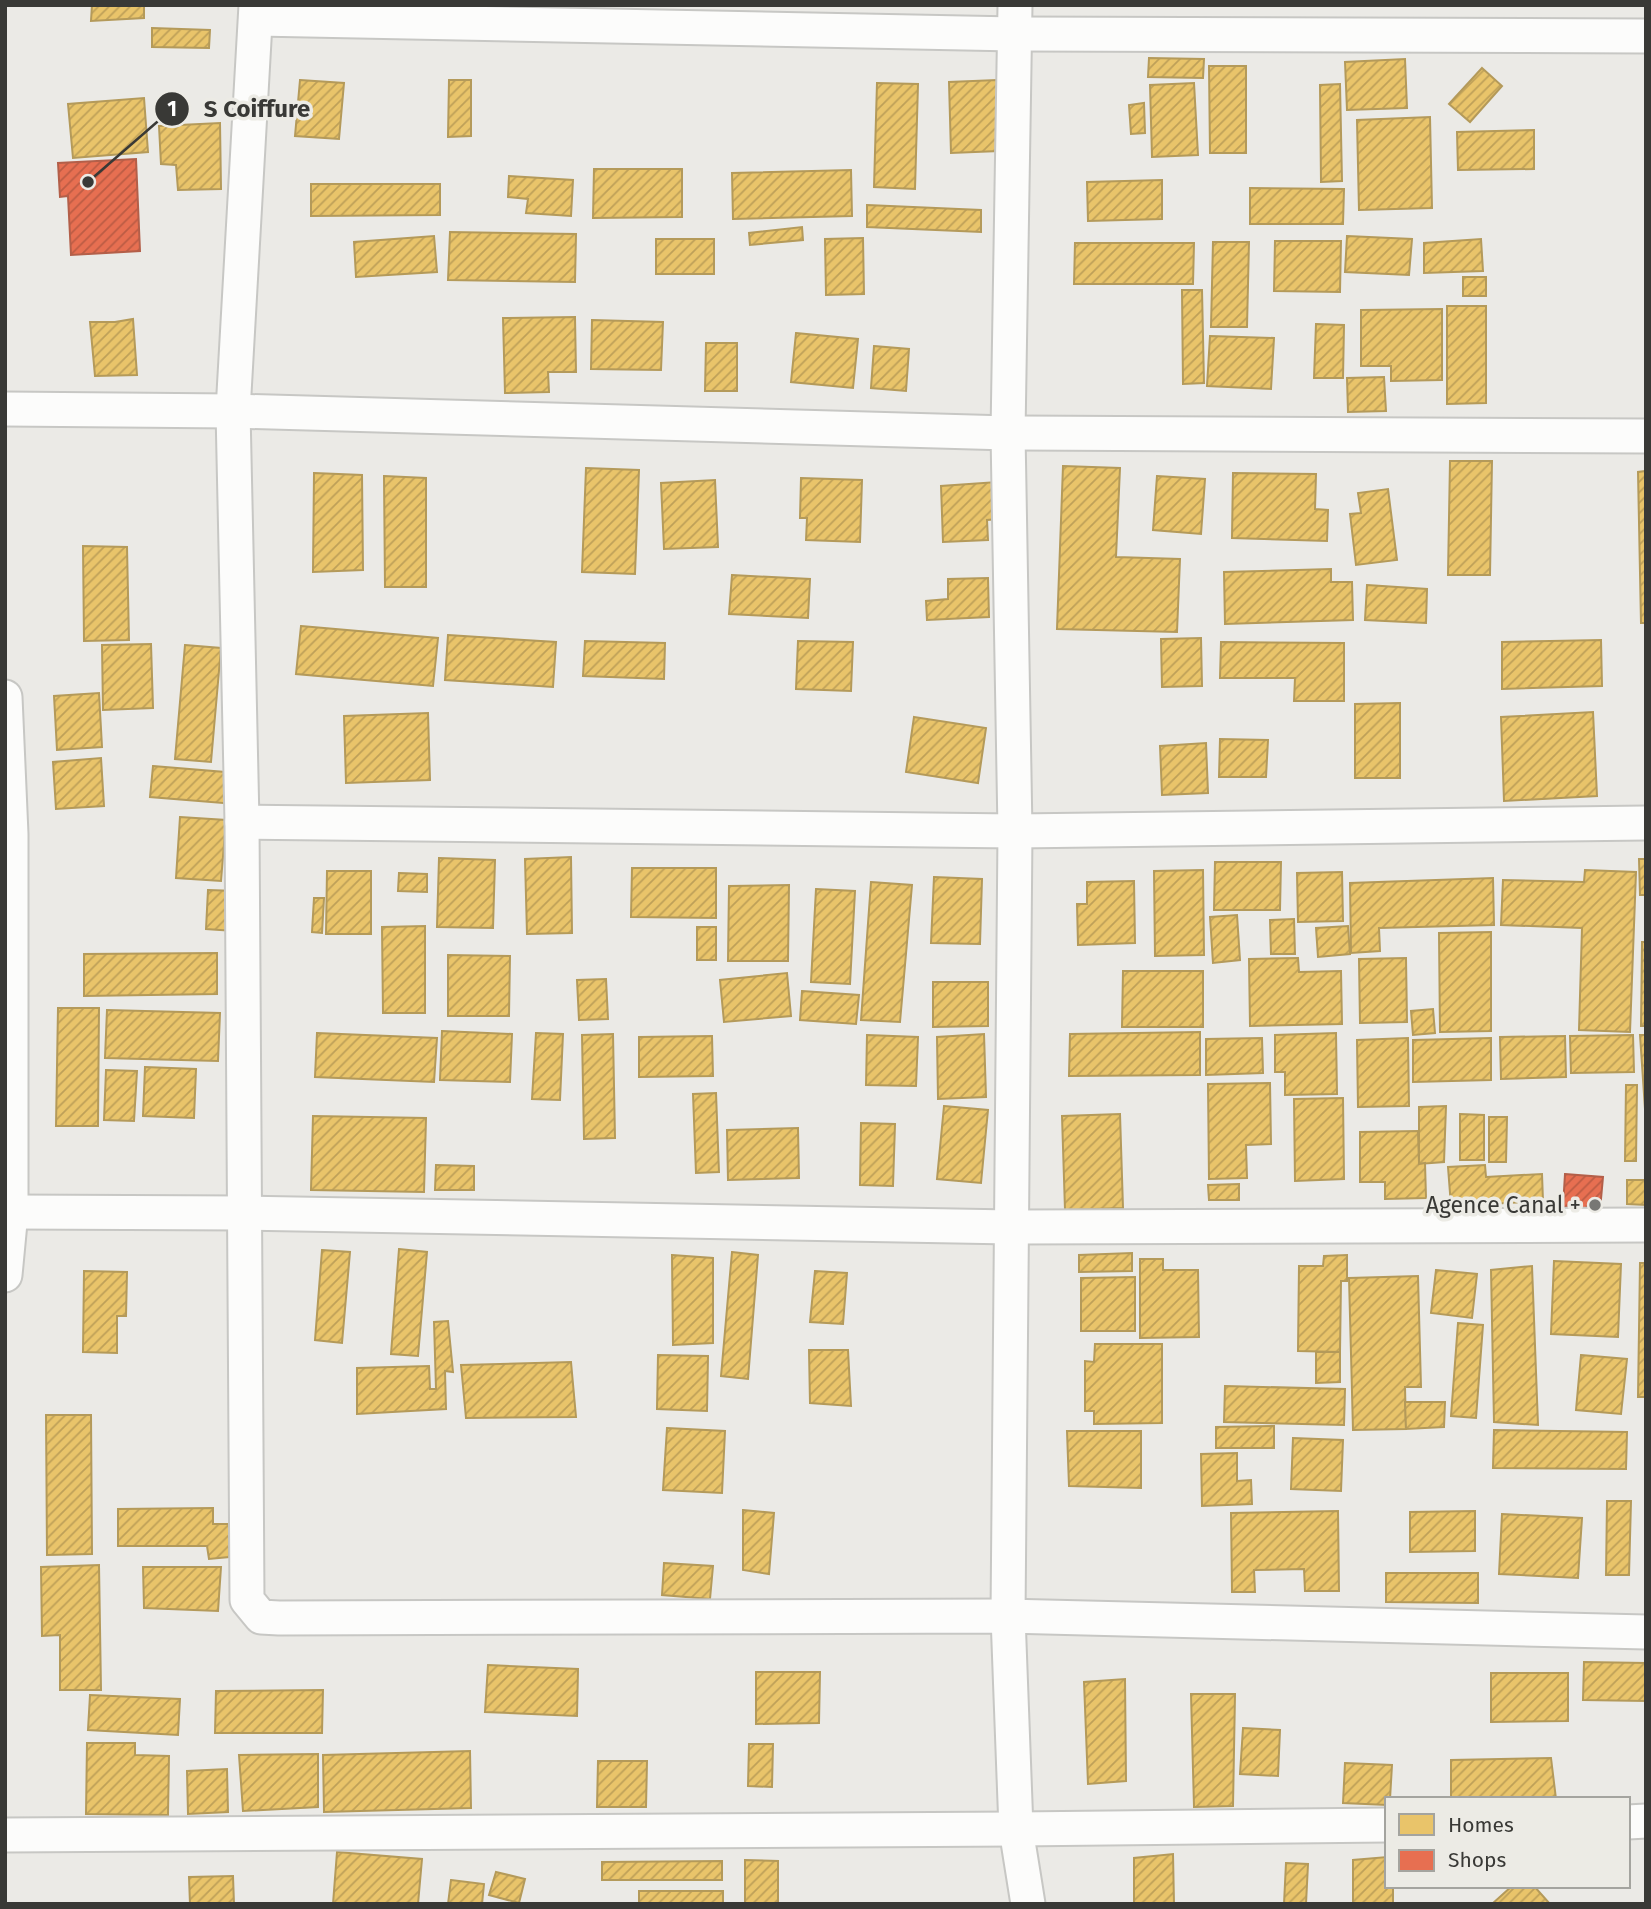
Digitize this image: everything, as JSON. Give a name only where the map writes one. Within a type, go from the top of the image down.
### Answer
[{"type":"street","points":[[1646,36],[1015,20],[256,12],[233,411],[242,822],[247,1600],[261,1617],[1008,1616],[1646,1632]]},
{"type":"street","points":[[1015,20],[1008,433],[1015,831],[1008,1616],[1016,1829],[1028,1904]]},
{"type":"street","points":[[5,409],[233,411],[1008,433],[1646,436]]},
{"type":"street","points":[[5,697],[11,1212],[5,1275]]},
{"type":"street","points":[[242,822],[1015,831],[1646,823]]},
{"type":"street","points":[[11,1212],[244,1213],[1012,1227],[1646,1225]]},
{"type":"street","points":[[5,1835],[1385,1825]]},
{"type":"building: Homes","points":[[92,5],[144,5],[144,18],[91,21]]},
{"type":"building: Homes","points":[[152,28],[210,30],[209,48],[152,47]]},
{"type":"building: Homes","points":[[1149,58],[1204,59],[1203,78],[1148,77]]},
{"type":"building: Homes","points":[[1405,59],[1407,108],[1347,110],[1345,62]]},
{"type":"building: Homes","points":[[1209,66],[1246,66],[1246,153],[1210,153]]},
{"type":"building: Homes","points":[[1482,68],[1502,86],[1470,122],[1449,104]]},
{"type":"building: Homes","points":[[300,80],[344,83],[339,139],[295,136]]},
{"type":"building: Homes","points":[[449,80],[471,80],[471,136],[448,137]]},
{"type":"building: Homes","points":[[997,80],[999,151],[951,153],[949,82]]},
{"type":"building: Homes","points":[[877,83],[918,84],[915,189],[874,187]]},
{"type":"building: Homes","points":[[1194,83],[1198,155],[1152,157],[1150,85]]},
{"type":"building: Homes","points":[[1340,84],[1342,181],[1321,182],[1320,85]]},
{"type":"building: Homes","points":[[144,98],[148,152],[73,158],[68,104]]},
{"type":"building: Homes","points":[[1144,103],[1145,133],[1131,134],[1129,105]]},
{"type":"building: Homes","points":[[1430,117],[1432,208],[1359,210],[1357,120]]},
{"type":"building: Homes","points":[[220,123],[221,189],[178,190],[176,165],[161,164],[159,126]]},
{"type":"building: Homes","points":[[1534,130],[1534,169],[1458,170],[1457,132]]},
{"type":"building: Homes","points":[[594,169],[682,169],[682,217],[593,218]]},
{"type":"building: Homes","points":[[851,170],[852,216],[733,219],[732,173]]},
{"type":"building: Homes","points":[[509,176],[573,180],[571,216],[526,213],[528,199],[508,197]]},
{"type":"building: Homes","points":[[1162,180],[1162,219],[1088,221],[1087,182]]},
{"type":"building: Homes","points":[[311,184],[440,184],[440,215],[311,216]]},
{"type":"building: Homes","points":[[1250,188],[1344,189],[1343,224],[1250,224]]},
{"type":"building: Homes","points":[[867,205],[981,210],[981,232],[867,227]]},
{"type":"building: Homes","points":[[802,227],[803,240],[750,245],[749,233]]},
{"type":"building: Homes","points":[[450,232],[576,234],[575,282],[448,280]]},
{"type":"building: Homes","points":[[434,236],[437,272],[356,277],[354,242]]},
{"type":"building: Homes","points":[[1347,236],[1412,239],[1409,275],[1345,272]]},
{"type":"building: Homes","points":[[863,238],[864,294],[826,295],[825,239]]},
{"type":"building: Homes","points":[[656,239],[714,239],[714,274],[656,274]]},
{"type":"building: Homes","points":[[1481,239],[1483,271],[1424,273],[1424,243]]},
{"type":"building: Homes","points":[[1275,241],[1341,241],[1340,292],[1274,291]]},
{"type":"building: Homes","points":[[1213,242],[1249,242],[1247,327],[1211,327]]},
{"type":"building: Homes","points":[[1075,243],[1194,243],[1193,284],[1074,284]]},
{"type":"building: Homes","points":[[1463,277],[1486,277],[1486,296],[1463,296]]},
{"type":"building: Homes","points":[[1182,290],[1202,290],[1204,383],[1183,384]]},
{"type":"building: Homes","points":[[1447,306],[1486,306],[1486,403],[1447,404]]},
{"type":"building: Homes","points":[[1442,309],[1442,380],[1391,381],[1391,366],[1361,366],[1361,310]]},
{"type":"building: Homes","points":[[575,317],[576,372],[548,372],[549,392],[505,393],[503,318]]},
{"type":"building: Homes","points":[[133,319],[137,375],[95,376],[90,322]]},
{"type":"building: Homes","points":[[592,320],[663,322],[661,370],[591,369]]},
{"type":"building: Homes","points":[[1316,324],[1344,325],[1343,378],[1314,378]]},
{"type":"building: Homes","points":[[796,333],[858,339],[853,388],[791,382]]},
{"type":"building: Homes","points":[[1210,336],[1274,338],[1271,389],[1207,386]]},
{"type":"building: Homes","points":[[706,343],[737,343],[737,391],[705,391]]},
{"type":"building: Homes","points":[[874,346],[909,349],[906,391],[871,388]]},
{"type":"building: Homes","points":[[1384,377],[1386,411],[1348,412],[1347,378]]},
{"type":"building: Homes","points":[[1450,461],[1492,461],[1490,575],[1448,575]]},
{"type":"building: Homes","points":[[1063,466],[1120,468],[1116,557],[1180,559],[1177,632],[1057,629]]},
{"type":"building: Homes","points":[[586,468],[639,470],[635,574],[582,572]]},
{"type":"building: Homes","points":[[1646,471],[1646,623],[1641,623],[1638,472]]},
{"type":"building: Homes","points":[[314,473],[362,475],[363,570],[313,572]]},
{"type":"building: Homes","points":[[1233,473],[1316,474],[1315,509],[1328,510],[1327,541],[1232,538]]},
{"type":"building: Homes","points":[[384,476],[426,478],[426,587],[385,587]]},
{"type":"building: Homes","points":[[1157,476],[1205,479],[1201,534],[1153,530]]},
{"type":"building: Homes","points":[[801,478],[862,480],[860,542],[806,540],[807,518],[800,518]]},
{"type":"building: Homes","points":[[715,480],[718,547],[664,549],[661,483]]},
{"type":"building: Homes","points":[[997,482],[999,519],[987,520],[988,540],[943,542],[941,486]]},
{"type":"building: Homes","points":[[1388,489],[1397,560],[1356,565],[1350,514],[1361,513],[1358,493]]},
{"type":"building: Homes","points":[[83,546],[127,547],[129,640],[84,641]]},
{"type":"building: Homes","points":[[1331,569],[1331,582],[1352,582],[1353,620],[1225,624],[1224,572]]},
{"type":"building: Homes","points":[[732,575],[810,579],[808,618],[729,614]]},
{"type":"building: Homes","points":[[988,578],[989,617],[927,620],[926,601],[948,599],[948,579]]},
{"type":"building: Homes","points":[[1367,585],[1427,589],[1426,623],[1365,620]]},
{"type":"building: Homes","points":[[301,626],[438,638],[433,686],[296,674]]},
{"type":"building: Homes","points":[[448,635],[556,642],[553,687],[445,680]]},
{"type":"building: Homes","points":[[1201,638],[1202,686],[1162,687],[1161,639]]},
{"type":"building: Homes","points":[[1601,640],[1602,686],[1502,689],[1502,642]]},
{"type":"building: Homes","points":[[585,641],[665,643],[664,679],[583,676]]},
{"type":"building: Homes","points":[[798,641],[853,642],[851,691],[796,689]]},
{"type":"building: Homes","points":[[1221,642],[1344,643],[1344,701],[1294,701],[1295,678],[1220,678]]},
{"type":"building: Homes","points":[[151,644],[153,708],[103,710],[102,645]]},
{"type":"building: Homes","points":[[185,645],[221,648],[211,762],[175,759]]},
{"type":"building: Homes","points":[[99,693],[102,747],[57,750],[54,696]]},
{"type":"building: Homes","points":[[1400,703],[1400,778],[1355,778],[1355,704]]},
{"type":"building: Homes","points":[[1593,712],[1597,796],[1504,801],[1501,717]]},
{"type":"building: Homes","points":[[428,713],[430,780],[346,783],[344,716]]},
{"type":"building: Homes","points":[[914,717],[986,728],[978,783],[906,772]]},
{"type":"building: Homes","points":[[1220,739],[1268,740],[1266,777],[1219,777]]},
{"type":"building: Homes","points":[[1206,743],[1208,793],[1162,795],[1160,746]]},
{"type":"building: Homes","points":[[101,758],[104,806],[56,809],[53,762]]},
{"type":"building: Homes","points":[[153,766],[237,773],[235,804],[150,797]]},
{"type":"building: Homes","points":[[180,817],[226,820],[221,881],[176,878]]},
{"type":"building: Homes","points":[[571,857],[572,933],[527,934],[525,859]]},
{"type":"building: Homes","points":[[439,858],[495,860],[493,928],[437,927]]},
{"type":"building: Homes","points":[[1639,859],[1646,859],[1646,895],[1640,895]]},
{"type":"building: Homes","points":[[1215,862],[1281,862],[1280,910],[1214,910]]},
{"type":"building: Homes","points":[[632,868],[716,868],[716,918],[631,917]]},
{"type":"building: Homes","points":[[1203,870],[1204,955],[1155,956],[1154,871]]},
{"type":"building: Homes","points":[[1585,870],[1636,872],[1630,1032],[1579,1030],[1582,928],[1501,925],[1503,880],[1584,882]]},
{"type":"building: Homes","points":[[327,871],[371,871],[371,934],[326,934]]},
{"type":"building: Homes","points":[[1342,872],[1343,921],[1298,922],[1297,873]]},
{"type":"building: Homes","points":[[399,873],[427,874],[427,892],[398,891]]},
{"type":"building: Homes","points":[[934,877],[982,879],[980,944],[931,943]]},
{"type":"building: Homes","points":[[1493,878],[1494,925],[1379,928],[1380,951],[1351,953],[1350,883]]},
{"type":"building: Homes","points":[[1134,881],[1135,943],[1078,945],[1077,904],[1087,904],[1087,882]]},
{"type":"building: Homes","points":[[871,882],[912,885],[900,1022],[861,1020]]},
{"type":"building: Homes","points":[[789,885],[788,961],[728,961],[729,886]]},
{"type":"building: Homes","points":[[816,889],[855,891],[850,984],[811,982]]},
{"type":"building: Homes","points":[[208,890],[236,891],[234,931],[206,929]]},
{"type":"building: Homes","points":[[314,898],[324,898],[322,933],[312,932]]},
{"type":"building: Homes","points":[[1237,915],[1240,960],[1213,963],[1210,917]]},
{"type":"building: Homes","points":[[1294,919],[1295,954],[1271,954],[1270,920]]},
{"type":"building: Homes","points":[[425,926],[425,1013],[383,1013],[382,927]]},
{"type":"building: Homes","points":[[1348,926],[1350,954],[1318,957],[1316,928]]},
{"type":"building: Homes","points":[[697,927],[716,927],[716,960],[697,960]]},
{"type":"building: Homes","points":[[1491,932],[1491,1031],[1440,1032],[1439,933]]},
{"type":"building: Homes","points":[[1642,942],[1646,942],[1646,1026],[1641,1026]]},
{"type":"building: Homes","points":[[217,953],[217,994],[84,996],[84,954]]},
{"type":"building: Homes","points":[[448,955],[510,956],[509,1016],[448,1016]]},
{"type":"building: Homes","points":[[1298,958],[1299,972],[1341,971],[1342,1024],[1250,1026],[1249,959]]},
{"type":"building: Homes","points":[[1406,958],[1407,1022],[1360,1023],[1359,959]]},
{"type":"building: Homes","points":[[1123,971],[1203,971],[1203,1027],[1122,1027]]},
{"type":"building: Homes","points":[[787,973],[791,1016],[724,1022],[720,980]]},
{"type":"building: Homes","points":[[606,979],[608,1019],[579,1020],[577,980]]},
{"type":"building: Homes","points":[[933,982],[988,982],[988,1026],[933,1027]]},
{"type":"building: Homes","points":[[802,991],[859,995],[856,1024],[800,1020]]},
{"type":"building: Homes","points":[[58,1008],[99,1008],[98,1126],[56,1126]]},
{"type":"building: Homes","points":[[1433,1009],[1435,1033],[1413,1035],[1411,1011]]},
{"type":"building: Homes","points":[[107,1010],[220,1013],[218,1061],[105,1058]]},
{"type":"building: Homes","points":[[442,1031],[512,1034],[510,1082],[440,1080]]},
{"type":"building: Homes","points":[[1200,1032],[1200,1075],[1069,1076],[1070,1034]]},
{"type":"building: Homes","points":[[317,1033],[437,1038],[434,1082],[315,1077]]},
{"type":"building: Homes","points":[[536,1033],[563,1034],[560,1100],[532,1099]]},
{"type":"building: Homes","points":[[1336,1033],[1337,1094],[1285,1095],[1285,1072],[1275,1072],[1275,1035]]},
{"type":"building: Homes","points":[[613,1034],[615,1138],[584,1139],[582,1035]]},
{"type":"building: Homes","points":[[984,1034],[986,1097],[938,1099],[937,1037]]},
{"type":"building: Homes","points":[[867,1035],[918,1037],[916,1086],[866,1085]]},
{"type":"building: Homes","points":[[1633,1035],[1634,1072],[1571,1073],[1570,1036]]},
{"type":"building: Homes","points":[[1640,1035],[1646,1035],[1646,1109],[1645,1109]]},
{"type":"building: Homes","points":[[712,1036],[713,1076],[639,1077],[639,1037]]},
{"type":"building: Homes","points":[[1565,1036],[1566,1077],[1501,1079],[1500,1037]]},
{"type":"building: Homes","points":[[1262,1038],[1263,1073],[1206,1075],[1206,1039]]},
{"type":"building: Homes","points":[[1408,1038],[1409,1106],[1358,1107],[1357,1040]]},
{"type":"building: Homes","points":[[1491,1038],[1491,1080],[1413,1082],[1413,1040]]},
{"type":"building: Homes","points":[[145,1067],[196,1069],[194,1118],[143,1116]]},
{"type":"building: Homes","points":[[106,1070],[137,1071],[134,1121],[104,1120]]},
{"type":"building: Homes","points":[[1270,1083],[1271,1144],[1246,1145],[1247,1178],[1209,1179],[1208,1084]]},
{"type":"building: Homes","points":[[1626,1085],[1637,1085],[1636,1161],[1625,1161]]},
{"type":"building: Homes","points":[[716,1093],[719,1172],[696,1173],[693,1094]]},
{"type":"building: Homes","points":[[1343,1098],[1344,1179],[1295,1181],[1294,1099]]},
{"type":"building: Homes","points":[[944,1106],[988,1110],[981,1183],[937,1179]]},
{"type":"building: Homes","points":[[1446,1106],[1444,1162],[1419,1164],[1419,1107]]},
{"type":"building: Homes","points":[[1120,1114],[1123,1208],[1065,1210],[1062,1116]]},
{"type":"building: Homes","points":[[1460,1114],[1484,1115],[1484,1160],[1460,1160]]},
{"type":"building: Homes","points":[[313,1116],[426,1118],[424,1192],[311,1190]]},
{"type":"building: Homes","points":[[1489,1117],[1507,1117],[1506,1162],[1489,1162]]},
{"type":"building: Homes","points":[[861,1123],[895,1124],[893,1186],[860,1185]]},
{"type":"building: Homes","points":[[798,1128],[799,1178],[728,1180],[727,1130]]},
{"type":"building: Homes","points":[[1418,1131],[1419,1164],[1425,1163],[1426,1198],[1385,1199],[1385,1182],[1360,1182],[1360,1132]]},
{"type":"building: Homes","points":[[436,1165],[474,1166],[474,1190],[435,1190]]},
{"type":"building: Homes","points":[[1485,1165],[1486,1177],[1542,1174],[1543,1201],[1451,1206],[1448,1167]]},
{"type":"building: Homes","points":[[1627,1180],[1646,1180],[1646,1205],[1627,1204]]},
{"type":"building: Homes","points":[[1239,1184],[1239,1200],[1209,1200],[1208,1185]]},
{"type":"building: Homes","points":[[399,1249],[427,1252],[418,1356],[391,1354]]},
{"type":"building: Homes","points":[[322,1250],[350,1252],[342,1343],[315,1340]]},
{"type":"building: Homes","points":[[732,1252],[758,1255],[748,1379],[721,1376]]},
{"type":"building: Homes","points":[[1132,1253],[1132,1271],[1079,1272],[1079,1255]]},
{"type":"building: Homes","points":[[672,1255],[713,1258],[713,1343],[673,1345]]},
{"type":"building: Homes","points":[[1347,1255],[1347,1281],[1341,1281],[1340,1352],[1298,1351],[1299,1266],[1323,1266],[1324,1256]]},
{"type":"building: Homes","points":[[1140,1259],[1163,1259],[1163,1270],[1198,1270],[1199,1337],[1140,1338]]},
{"type":"building: Homes","points":[[1554,1261],[1621,1264],[1618,1337],[1551,1334]]},
{"type":"building: Homes","points":[[1640,1263],[1646,1263],[1646,1397],[1638,1397]]},
{"type":"building: Homes","points":[[1532,1266],[1538,1425],[1494,1422],[1491,1270]]},
{"type":"building: Homes","points":[[1436,1270],[1477,1274],[1472,1318],[1431,1313]]},
{"type":"building: Homes","points":[[84,1271],[127,1272],[126,1316],[117,1316],[117,1353],[83,1352]]},
{"type":"building: Homes","points":[[815,1271],[847,1273],[843,1324],[810,1322]]},
{"type":"building: Homes","points":[[1418,1276],[1421,1387],[1405,1387],[1406,1429],[1353,1430],[1349,1278]]},
{"type":"building: Homes","points":[[1135,1277],[1135,1331],[1081,1331],[1081,1278]]},
{"type":"building: Homes","points":[[448,1321],[453,1372],[445,1371],[446,1409],[357,1414],[357,1368],[429,1366],[430,1389],[436,1389],[434,1322]]},
{"type":"building: Homes","points":[[1458,1323],[1483,1325],[1476,1418],[1451,1416]]},
{"type":"building: Homes","points":[[1095,1344],[1162,1344],[1162,1423],[1094,1424],[1094,1411],[1085,1411],[1085,1361],[1094,1362]]},
{"type":"building: Homes","points":[[809,1350],[848,1350],[851,1406],[810,1403]]},
{"type":"building: Homes","points":[[1316,1352],[1340,1352],[1340,1382],[1316,1383]]},
{"type":"building: Homes","points":[[658,1355],[708,1356],[707,1411],[657,1409]]},
{"type":"building: Homes","points":[[1581,1355],[1627,1359],[1621,1414],[1576,1410]]},
{"type":"building: Homes","points":[[571,1362],[576,1417],[466,1418],[461,1365]]},
{"type":"building: Homes","points":[[1225,1386],[1345,1389],[1344,1425],[1224,1422]]},
{"type":"building: Homes","points":[[1405,1402],[1445,1402],[1444,1427],[1406,1429]]},
{"type":"building: Homes","points":[[46,1415],[91,1415],[92,1554],[47,1555]]},
{"type":"building: Homes","points":[[1274,1426],[1274,1448],[1216,1448],[1216,1427]]},
{"type":"building: Homes","points":[[667,1428],[725,1431],[722,1493],[663,1490]]},
{"type":"building: Homes","points":[[1494,1430],[1627,1432],[1626,1469],[1493,1468]]},
{"type":"building: Homes","points":[[1067,1431],[1141,1431],[1141,1488],[1069,1486]]},
{"type":"building: Homes","points":[[1293,1438],[1343,1440],[1341,1491],[1291,1489]]},
{"type":"building: Homes","points":[[1237,1453],[1237,1481],[1251,1480],[1252,1504],[1202,1506],[1201,1454]]},
{"type":"building: Homes","points":[[1607,1501],[1631,1501],[1629,1575],[1606,1575]]},
{"type":"building: Homes","points":[[213,1508],[213,1524],[229,1524],[229,1557],[209,1559],[207,1546],[118,1546],[118,1509]]},
{"type":"building: Homes","points":[[743,1510],[774,1513],[769,1574],[743,1570]]},
{"type":"building: Homes","points":[[1338,1511],[1339,1591],[1305,1591],[1304,1569],[1254,1570],[1255,1592],[1232,1592],[1231,1513]]},
{"type":"building: Homes","points":[[1475,1511],[1475,1551],[1410,1552],[1410,1512]]},
{"type":"building: Homes","points":[[1502,1514],[1582,1518],[1578,1578],[1499,1574]]},
{"type":"building: Homes","points":[[664,1563],[713,1566],[710,1599],[662,1595]]},
{"type":"building: Homes","points":[[99,1565],[101,1690],[60,1690],[60,1635],[42,1636],[41,1567]]},
{"type":"building: Homes","points":[[143,1567],[221,1567],[218,1611],[144,1608]]},
{"type":"building: Homes","points":[[1386,1573],[1478,1573],[1478,1603],[1386,1602]]},
{"type":"building: Homes","points":[[1584,1662],[1646,1663],[1646,1701],[1583,1700]]},
{"type":"building: Homes","points":[[488,1665],[578,1669],[577,1716],[485,1712]]},
{"type":"building: Homes","points":[[756,1672],[820,1672],[819,1723],[756,1724]]},
{"type":"building: Homes","points":[[1491,1673],[1568,1673],[1568,1721],[1491,1722]]},
{"type":"building: Homes","points":[[1125,1679],[1126,1781],[1088,1784],[1084,1682]]},
{"type":"building: Homes","points":[[323,1690],[322,1733],[215,1733],[216,1691]]},
{"type":"building: Homes","points":[[1191,1694],[1235,1694],[1233,1806],[1194,1807]]},
{"type":"building: Homes","points":[[90,1695],[180,1699],[178,1735],[88,1730]]},
{"type":"building: Homes","points":[[1243,1728],[1280,1730],[1278,1776],[1240,1774]]},
{"type":"building: Homes","points":[[87,1743],[135,1743],[135,1755],[169,1756],[168,1815],[86,1814]]},
{"type":"building: Homes","points":[[749,1744],[773,1744],[772,1787],[748,1786]]},
{"type":"building: Homes","points":[[470,1751],[471,1808],[324,1812],[323,1755]]},
{"type":"building: Homes","points":[[318,1754],[318,1807],[243,1811],[239,1755]]},
{"type":"building: Homes","points":[[1551,1758],[1556,1797],[1451,1797],[1451,1760]]},
{"type":"building: Homes","points":[[598,1761],[647,1761],[646,1807],[597,1807]]},
{"type":"building: Homes","points":[[1345,1763],[1392,1765],[1390,1797],[1385,1797],[1385,1805],[1343,1803]]},
{"type":"building: Homes","points":[[227,1769],[228,1812],[188,1814],[187,1771]]},
{"type":"building: Homes","points":[[337,1852],[422,1859],[418,1904],[333,1904]]},
{"type":"building: Homes","points":[[1173,1854],[1174,1904],[1134,1904],[1134,1858]]},
{"type":"building: Homes","points":[[1385,1857],[1385,1888],[1393,1888],[1393,1904],[1353,1904],[1353,1860]]},
{"type":"building: Homes","points":[[745,1860],[778,1861],[778,1904],[745,1904]]},
{"type":"building: Homes","points":[[722,1861],[722,1880],[602,1880],[602,1862]]},
{"type":"building: Homes","points":[[1286,1863],[1308,1864],[1306,1904],[1284,1904]]},
{"type":"building: Homes","points":[[496,1872],[525,1879],[519,1903],[489,1895]]},
{"type":"building: Homes","points":[[233,1876],[234,1904],[190,1904],[189,1877]]},
{"type":"building: Homes","points":[[451,1880],[484,1884],[482,1904],[448,1904]]},
{"type":"building: Homes","points":[[1510,1888],[1536,1888],[1550,1904],[1492,1904]]},
{"type":"building: Homes","points":[[639,1891],[723,1891],[723,1904],[639,1904]]},
{"type":"building: Shops","points":[[136,159],[140,251],[71,255],[68,196],[60,197],[58,163]]},
{"type":"building: Shops","points":[[1565,1174],[1603,1177],[1600,1210],[1563,1207]]},
{"type":"place","name":"S Coiffure","points":[[88,182]]},
{"type":"place","name":"Agence Canal +","points":[[1595,1205]]}]
